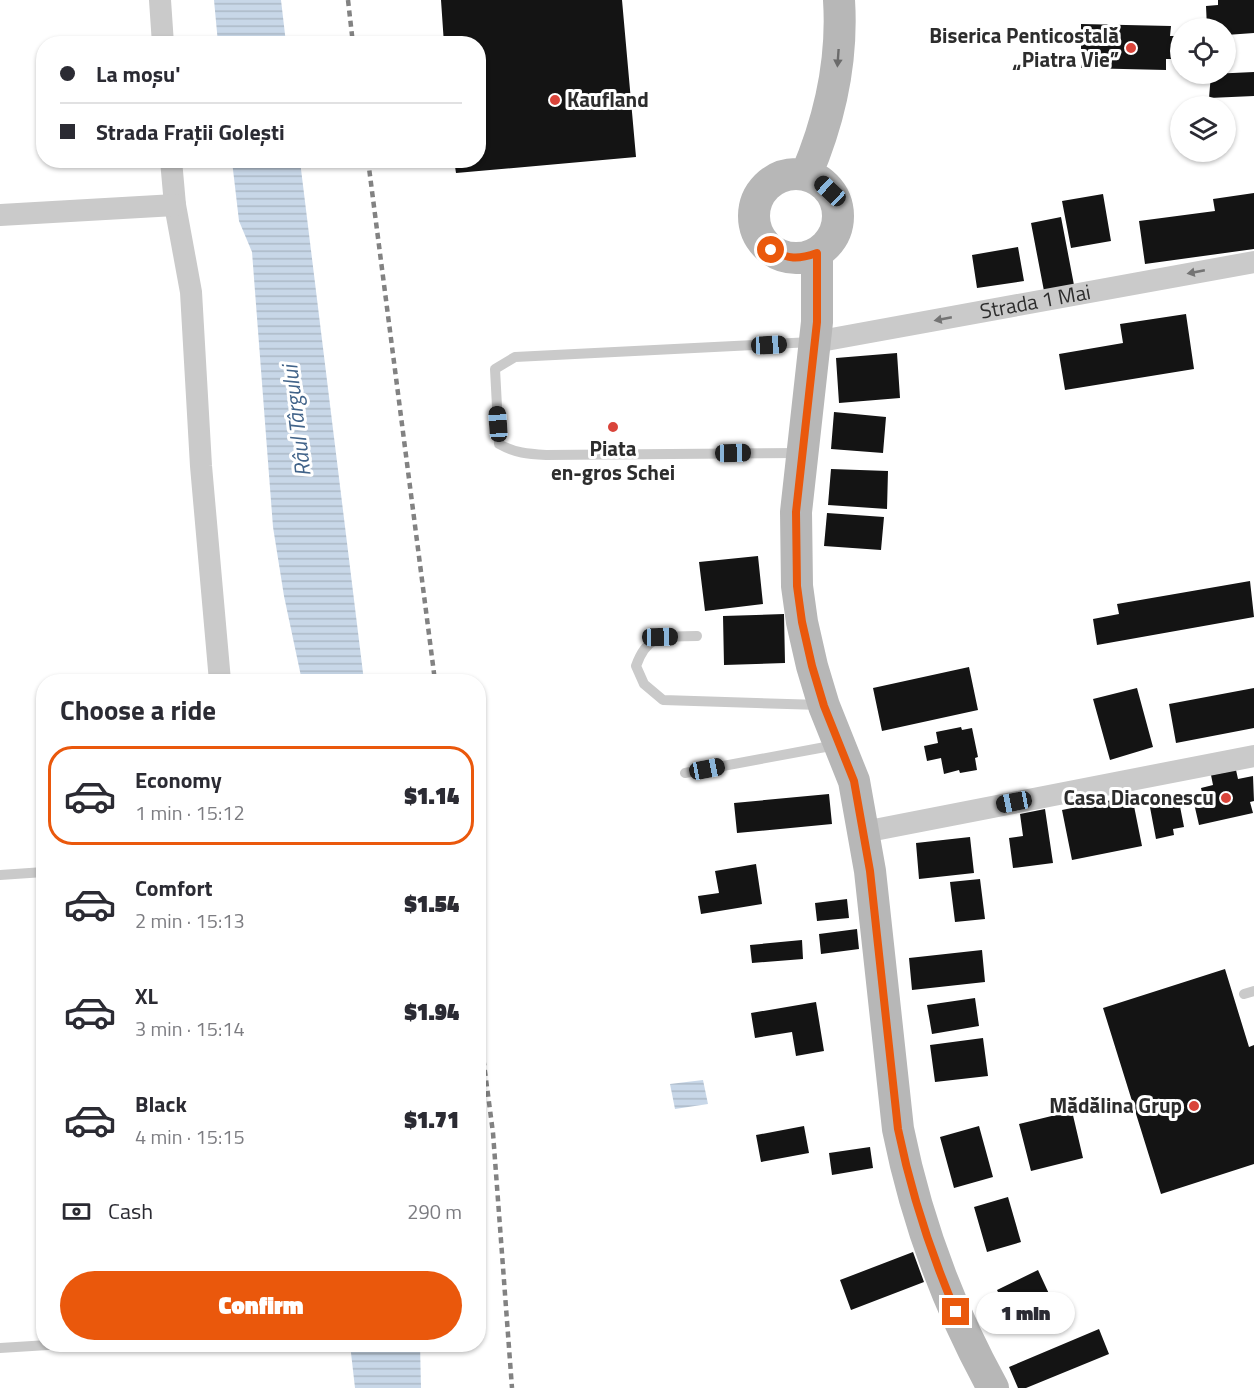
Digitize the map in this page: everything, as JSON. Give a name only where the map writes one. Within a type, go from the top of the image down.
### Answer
[{"type":"main road","points":[[806,175],[830,112],[840,33],[839,0]]},
{"type":"main road","points":[[793,174],[806,175],[819,181],[830,191],[836,203],[838,218],[835,232],[828,244],[817,253],[801,258],[785,257],[771,250],[760,238],[754,223],[755,207],[760,194],[768,184],[793,174]]},
{"type":"main road","points":[[817,253],[817,322],[796,512],[797,586],[809,655],[824,706],[854,781],[864,832],[898,1129],[906,1167],[941,1276],[971,1348],[993,1388]]},
{"type":"street","points":[[160,0],[162,36]]},
{"type":"street","points":[[172,168],[174,205],[191,292],[201,466],[219,674]]},
{"type":"street","points":[[0,215],[174,205]]},
{"type":"street","name":"Strada 1 Mai","points":[[815,342],[1254,261]]},
{"type":"street","points":[[864,832],[1254,756]]},
{"type":"lane","points":[[803,453],[546,455],[525,454],[510,450],[500,444],[495,369],[515,357],[815,342]]},
{"type":"lane","points":[[697,636],[660,637],[642,650],[636,666],[644,684],[663,700],[824,706]]},
{"type":"lane","points":[[686,773],[839,744]]},
{"type":"lane","points":[[0,875],[36,873]]},
{"type":"lane","points":[[0,1348],[36,1346]]},
{"type":"water","points":[[214,0],[281,0],[285,36],[217,36]]},
{"type":"water","name":"Râul Târgului","points":[[233,168],[301,168],[363,674],[301,674],[284,596],[273,527],[252,252],[239,221]]},
{"type":"water","points":[[703,1080],[708,1104],[675,1109],[670,1084]]},
{"type":"water","points":[[351,1352],[420,1352],[421,1388],[355,1388]]},
{"type":"building","name":"Kaufland","points":[[441,0],[622,0],[636,157],[456,173],[455,168],[486,168],[486,36],[443,36]]},
{"type":"building","points":[[1218,0],[1254,0],[1254,33],[1236,34],[1236,18],[1207,18],[1206,6],[1218,5]]},
{"type":"building","name":"Biserica Penticostală „Piatra Vie”","points":[[1081,24],[1170,26],[1170,59],[1166,59],[1166,70],[1081,68]]},
{"type":"building","points":[[1254,72],[1254,96],[1209,96],[1210,84],[1236,84],[1236,73]]},
{"type":"building","points":[[1254,193],[1254,249],[1145,264],[1139,221],[1215,211],[1213,199]]},
{"type":"building","points":[[1103,194],[1111,241],[1071,248],[1062,201]]},
{"type":"building","points":[[1061,217],[1074,285],[1044,291],[1031,223]]},
{"type":"building","points":[[1018,247],[1024,281],[977,288],[972,255]]},
{"type":"building","points":[[1186,314],[1194,369],[1065,390],[1059,354],[1123,343],[1120,324]]},
{"type":"building","points":[[897,353],[900,398],[839,403],[836,358]]},
{"type":"building","points":[[834,412],[886,417],[883,453],[831,449]]},
{"type":"building","points":[[831,469],[888,471],[887,509],[828,505]]},
{"type":"building","points":[[827,513],[884,517],[881,550],[824,546]]},
{"type":"building","points":[[758,556],[763,604],[705,611],[699,562]]},
{"type":"building","points":[[1250,581],[1254,617],[1097,645],[1093,619],[1119,614],[1117,604]]},
{"type":"building","points":[[784,614],[785,663],[724,665],[723,616]]},
{"type":"building","points":[[969,667],[978,710],[882,731],[873,688]]},
{"type":"building","points":[[1137,688],[1153,747],[1110,760],[1093,699]]},
{"type":"building","points":[[1254,688],[1254,728],[1176,743],[1169,704]]},
{"type":"building","points":[[961,727],[962,730],[972,728],[978,757],[975,758],[977,770],[960,773],[959,770],[944,774],[941,758],[927,761],[924,746],[938,743],[936,732]]},
{"type":"building","name":"Casa Diaconescu","points":[[1236,770],[1238,779],[1253,776],[1254,801],[1250,802],[1253,813],[1199,825],[1193,799],[1203,797],[1201,788],[1213,785],[1211,775]]},
{"type":"building","points":[[829,794],[832,824],[737,833],[734,803]]},
{"type":"building","points":[[1132,796],[1142,846],[1072,860],[1062,810]]},
{"type":"building","points":[[1178,796],[1184,827],[1173,829],[1174,835],[1156,839],[1149,802]]},
{"type":"building","points":[[1045,809],[1053,863],[1013,868],[1009,838],[1023,836],[1020,814]]},
{"type":"building","points":[[970,837],[974,873],[919,879],[916,843]]},
{"type":"building","points":[[756,864],[762,904],[701,914],[698,896],[719,893],[715,871]]},
{"type":"building","points":[[980,879],[985,919],[955,922],[950,882]]},
{"type":"building","points":[[847,899],[849,918],[817,921],[815,903]]},
{"type":"building","points":[[857,929],[859,949],[821,954],[819,934]]},
{"type":"building","points":[[802,940],[803,959],[752,963],[750,945]]},
{"type":"building","points":[[982,950],[985,982],[912,990],[909,958]]},
{"type":"building","name":"Mădălina Grup","points":[[1225,969],[1249,1047],[1254,1045],[1254,1164],[1161,1194],[1103,1008]]},
{"type":"building","points":[[975,998],[979,1026],[932,1034],[927,1005]]},
{"type":"building","points":[[816,1002],[824,1051],[796,1056],[792,1032],[755,1038],[751,1013]]},
{"type":"building","points":[[983,1038],[988,1076],[935,1082],[930,1045]]},
{"type":"building","points":[[1072,1111],[1083,1158],[1031,1171],[1019,1124]]},
{"type":"building","points":[[804,1126],[809,1153],[761,1162],[756,1135]]},
{"type":"building","points":[[979,1126],[993,1177],[954,1188],[940,1137]]},
{"type":"building","points":[[870,1147],[873,1168],[832,1175],[829,1153]]},
{"type":"building","points":[[1008,1197],[1021,1242],[987,1252],[974,1207]]},
{"type":"building","points":[[913,1252],[924,1282],[851,1310],[840,1280]]},
{"type":"building","points":[[1038,1270],[1057,1311],[1016,1330],[997,1290]]},
{"type":"building","points":[[1099,1329],[1109,1354],[1026,1388],[1018,1388],[1009,1367]]},
{"type":"railway","points":[[348,0],[352,36]]},
{"type":"railway","points":[[369,168],[434,674]]},
{"type":"railway","points":[[486,1079],[493,1133],[512,1388]]},
{"type":"place","name":"Biserica Penticostală „Piatra Vie”","points":[[1131,48]]},
{"type":"place","name":"Kaufland","points":[[555,100]]},
{"type":"place","name":"Piata en-gros Schei","points":[[613,427]]},
{"type":"place","name":"Casa Diaconescu","points":[[1226,798]]},
{"type":"place","name":"Mădălina Grup","points":[[1194,1106]]},
{"type":"route","points":[[771,250],[785,257],[801,258],[817,253],[817,322],[796,512],[797,586],[812,666],[824,706],[854,781],[864,832],[898,1129],[906,1167],[941,1276],[956,1312]]}]
